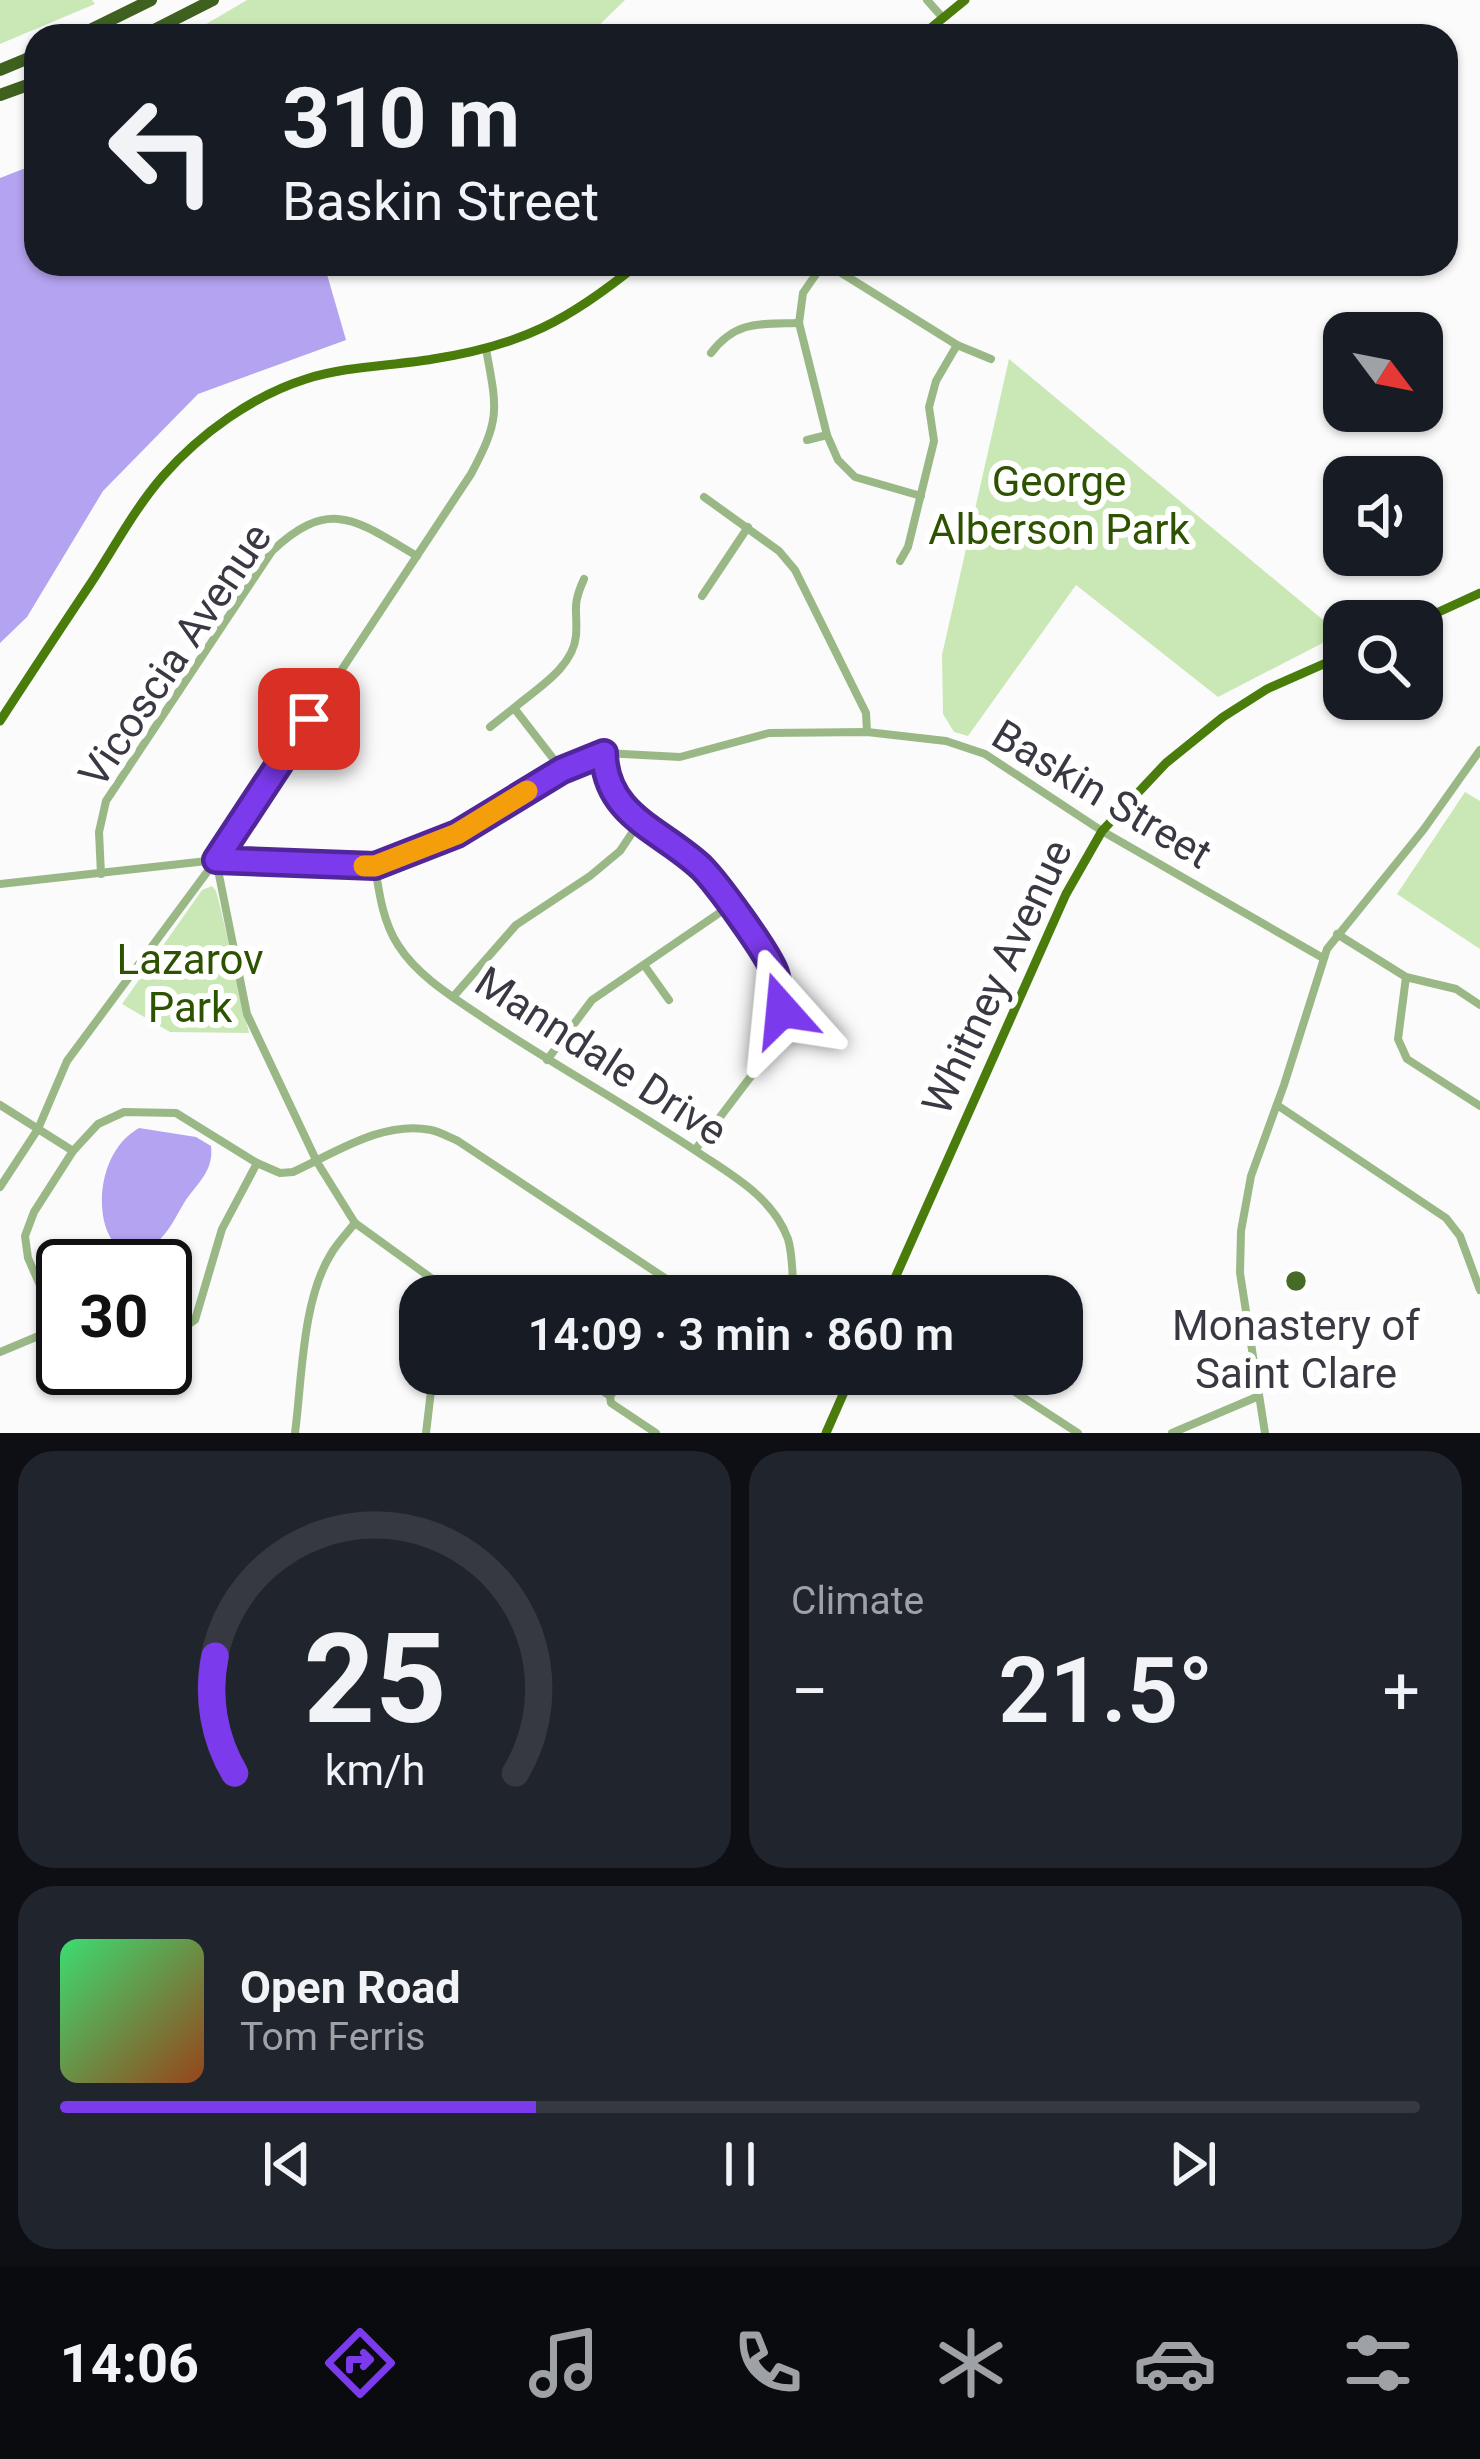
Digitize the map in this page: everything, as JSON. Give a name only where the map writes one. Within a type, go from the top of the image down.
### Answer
[{"type":"highway","points":[[102,24],[151,0]]},
{"type":"highway","points":[[166,24],[214,0]]},
{"type":"main road","points":[[936,24],[965,0]]},
{"type":"main road","points":[[0,721],[162,477],[226,420],[268,394],[308,378],[486,349],[523,338],[558,322],[622,276]]},
{"type":"main road","points":[[1443,610],[1480,593]]},
{"type":"main road","name":"Whitney Avenue","points":[[896,1275],[1066,893],[1102,831],[1166,763],[1223,717],[1267,689],[1323,664]]},
{"type":"main road","points":[[826,1433],[843,1395]]},
{"type":"street","points":[[927,0],[943,18]]},
{"type":"street","points":[[815,276],[802,293],[799,323],[838,460],[855,477],[921,496]]},
{"type":"street","points":[[845,276],[957,345],[991,358]]},
{"type":"street","points":[[710,352],[724,336],[752,324],[799,323]]},
{"type":"street","points":[[900,561],[908,548],[934,441],[929,407],[936,381],[957,345]]},
{"type":"street","points":[[0,1186],[38,1129],[67,1061],[216,860],[472,474],[496,413],[486,349]]},
{"type":"street","points":[[807,440],[827,434]]},
{"type":"street","points":[[704,497],[779,551],[795,570],[866,713],[867,732]]},
{"type":"street","name":"Vicoscia Avenue","points":[[101,874],[99,832],[106,801],[272,551],[297,528],[334,517],[363,524],[417,556]]},
{"type":"street","points":[[702,596],[748,527]]},
{"type":"street","points":[[490,727],[560,670],[572,653],[575,598],[584,579]]},
{"type":"street","points":[[514,708],[562,770]]},
{"type":"street","name":"Baskin Street","points":[[0,884],[216,860],[375,866],[457,834],[562,770],[604,753],[680,757],[770,733],[867,732],[946,741],[986,754],[1102,831],[1324,958]]},
{"type":"street","points":[[1265,1433],[1240,1273],[1246,1194],[1336,934],[1424,830],[1480,750]]},
{"type":"street","points":[[604,753],[604,773],[611,791],[640,821],[702,868],[774,971],[782,1010],[760,1064],[695,1150]]},
{"type":"street","points":[[453,998],[516,925],[590,877],[620,851],[640,821]]},
{"type":"street","points":[[216,860],[247,1014],[316,1162],[355,1223],[424,1275]]},
{"type":"street","name":"Manndale Drive","points":[[375,866],[380,900],[397,943],[419,971],[547,1060],[751,1187],[788,1240],[789,1275]]},
{"type":"street","points":[[547,1060],[592,1000],[731,905]]},
{"type":"street","points":[[1336,934],[1406,977],[1456,989],[1480,1005]]},
{"type":"street","points":[[644,965],[669,1000]]},
{"type":"street","points":[[1406,977],[1398,1039],[1407,1059],[1480,1106]]},
{"type":"street","points":[[0,1105],[74,1151]]},
{"type":"street","points":[[1277,1105],[1446,1218],[1460,1236],[1480,1290]]},
{"type":"street","points":[[36,1275],[25,1236],[34,1212],[74,1151],[112,1115],[158,1111],[188,1118],[280,1173],[293,1172],[368,1137],[397,1129],[430,1130],[458,1141],[659,1275]]},
{"type":"street","points":[[192,1322],[214,1248],[257,1163]]},
{"type":"street","points":[[296,1433],[317,1283],[330,1255],[355,1223]]},
{"type":"street","points":[[0,1352],[36,1337]]},
{"type":"street","points":[[426,1433],[431,1395]]},
{"type":"street","points":[[1019,1395],[1078,1433]]},
{"type":"street","points":[[610,1396],[611,1403],[656,1433]]},
{"type":"street","points":[[1172,1433],[1259,1396]]},
{"type":"green space","points":[[0,0],[92,0],[95,4],[48,24],[24,24],[24,34],[0,44]]},
{"type":"green space","points":[[247,0],[625,0],[600,24],[206,24]]},
{"type":"green space","name":"George Alberson Park","points":[[1009,359],[1323,620],[1323,643],[1218,697],[1076,585],[968,736],[954,732],[943,714],[942,655]]},
{"type":"green space","points":[[1465,792],[1480,801],[1480,949],[1397,894]]},
{"type":"green space","name":"Lazarov Park","points":[[212,886],[249,1033],[170,1032],[122,1004],[202,890]]},
{"type":"shaded area","points":[[24,169],[24,276],[327,276],[346,340],[198,394],[103,491],[27,617],[0,643],[0,178]]},
{"type":"shaded area","points":[[139,1128],[196,1137],[211,1146],[204,1177],[160,1239],[109,1236],[102,1191],[120,1145]]},
{"type":"slow traffic","points":[[364,866],[457,834],[527,791]]},
{"type":"place","name":"Monastery of Saint Clare","points":[[1296,1281]]},
{"type":"route","points":[[309,719],[216,860],[375,866],[457,834],[562,770],[604,753],[604,773],[611,791],[640,821],[702,868],[731,905],[774,971],[782,1010]]}]
